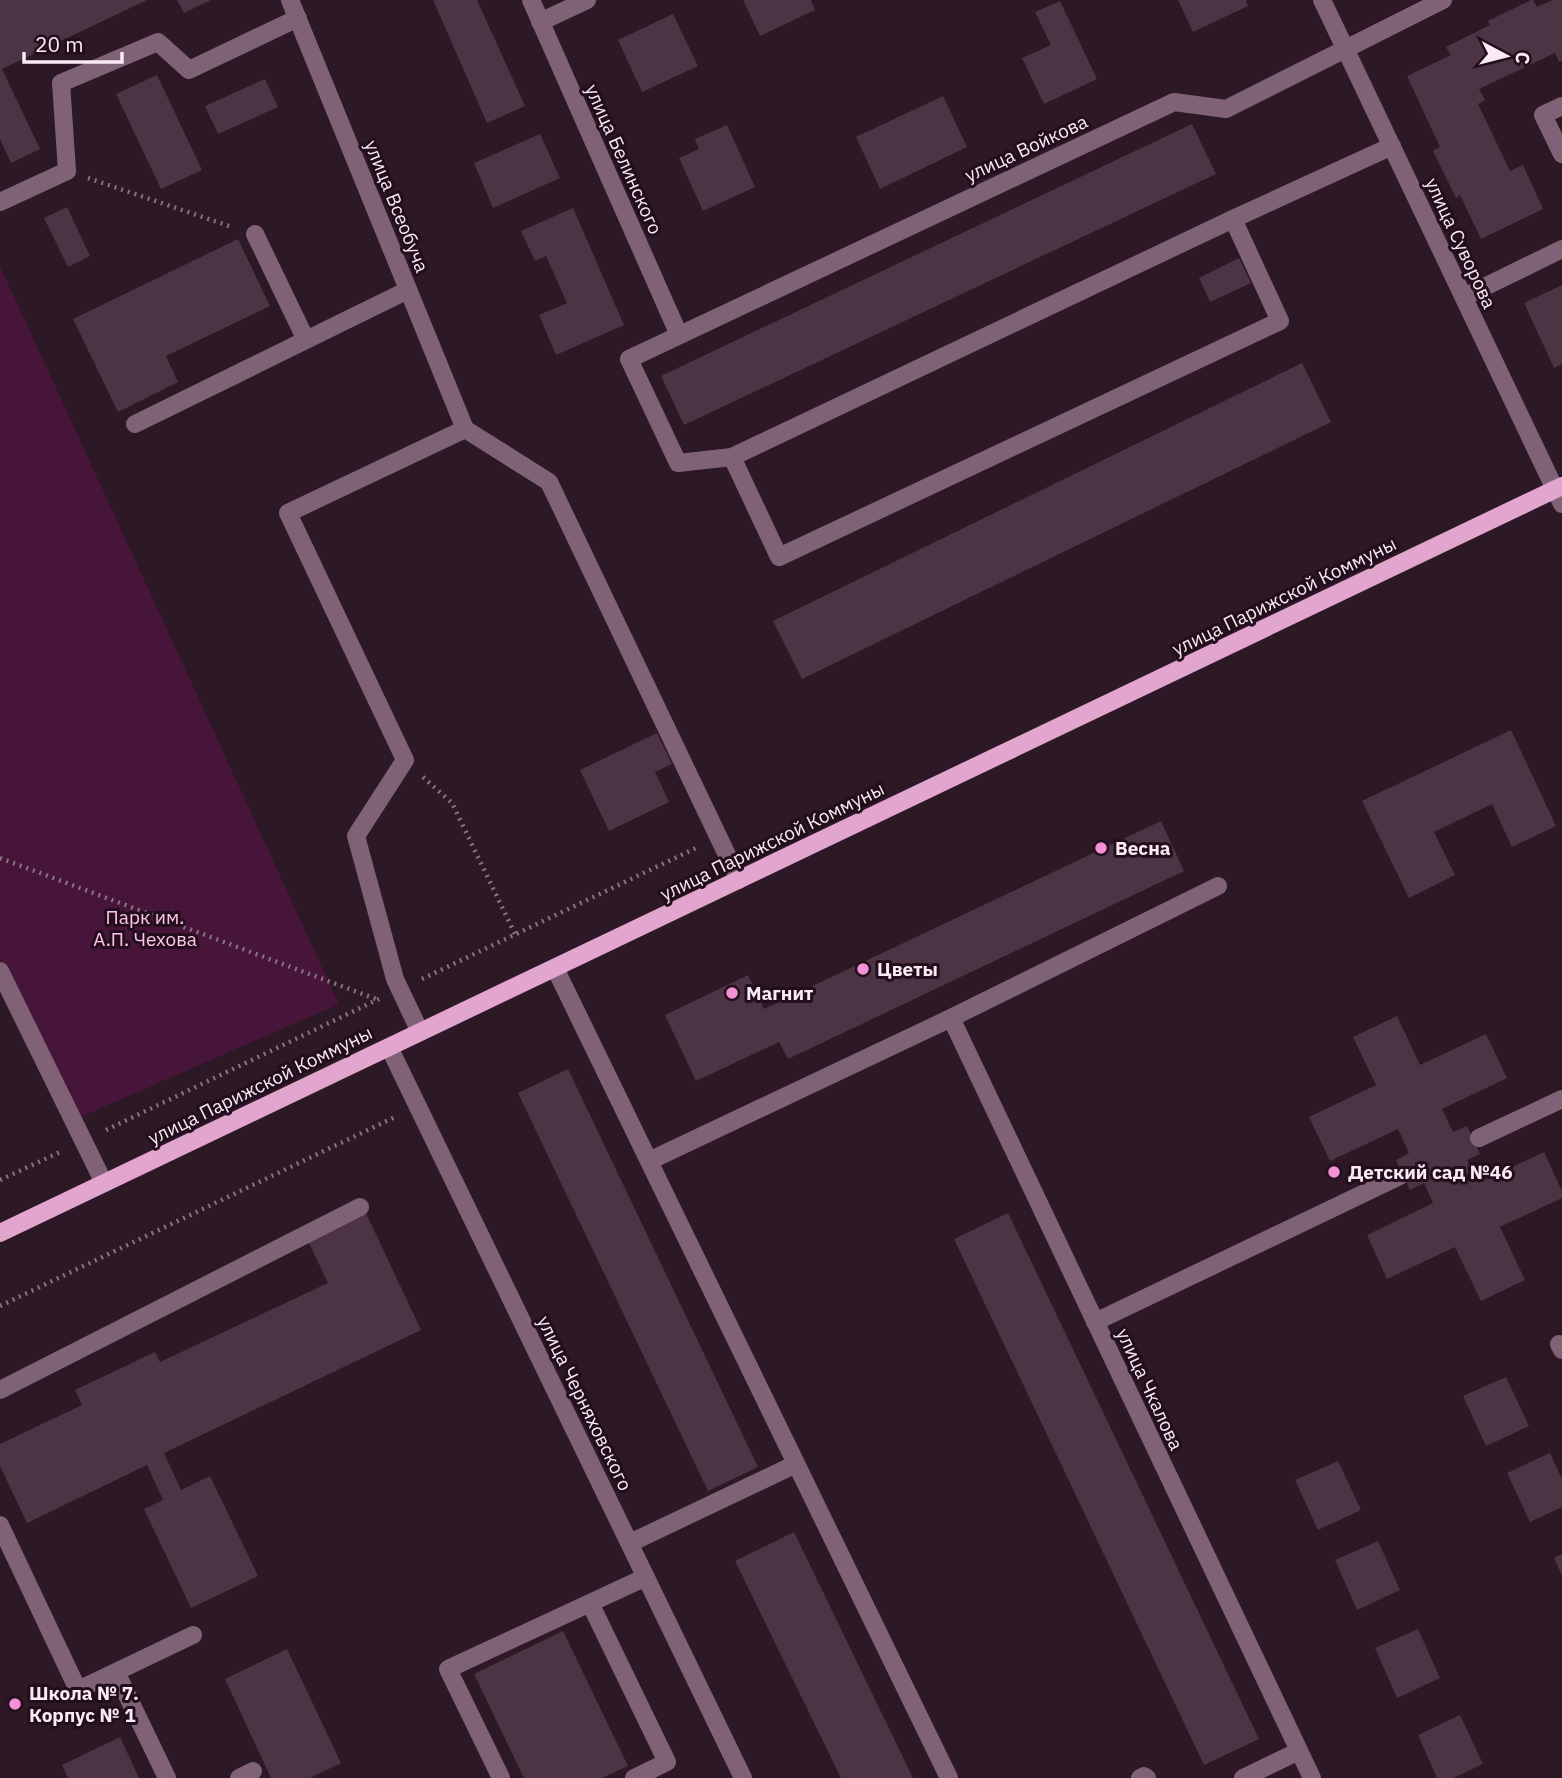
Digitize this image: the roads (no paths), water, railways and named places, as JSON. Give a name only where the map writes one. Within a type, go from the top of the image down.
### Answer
[{"type":"main road","name":"улица Парижской Коммуны","points":[[0,1233],[738,880],[1560,493]]},
{"type":"street","name":"улица Всеобуча","points":[[290,0],[465,429]]},
{"type":"street","name":"улица Белинского","points":[[531,0],[679,335]]},
{"type":"street","points":[[540,22],[587,0]]},
{"type":"street","name":"улица Суворова","points":[[1322,0],[1560,493]]},
{"type":"street","name":"улица Войкова","points":[[732,457],[678,463],[629,359],[1174,102],[1226,109],[1444,0]]},
{"type":"street","points":[[0,202],[67,171],[61,83],[158,43],[189,70],[298,18]]},
{"type":"street","points":[[1562,106],[1543,115],[1562,155]]},
{"type":"street","points":[[1233,219],[1280,321],[779,557],[732,457],[1233,219],[1392,146]]},
{"type":"street","points":[[255,234],[306,340]]},
{"type":"street","points":[[1464,297],[1562,249]]},
{"type":"street","points":[[135,424],[408,290]]},
{"type":"street","points":[[420,1032],[395,979],[356,836],[405,760],[288,513],[465,429],[549,482],[738,880]]},
{"type":"street","points":[[649,1161],[951,1018],[1218,886]]},
{"type":"street","points":[[555,968],[949,1778]]},
{"type":"street","points":[[0,971],[104,1183]]},
{"type":"street","name":"улица Чкалова","points":[[951,1018],[1312,1778]]},
{"type":"street","name":"улица Черняховского","points":[[389,1047],[743,1778]]},
{"type":"street","points":[[1479,1138],[1562,1099]]},
{"type":"street","points":[[1095,1322],[1400,1176]]},
{"type":"street","points":[[0,1390],[360,1207]]},
{"type":"street","points":[[630,1543],[796,1464]]},
{"type":"street","points":[[0,1525],[78,1690],[193,1634]]},
{"type":"street","points":[[501,1778],[448,1670],[646,1577]]},
{"type":"street","points":[[590,1603],[667,1762],[634,1778]]},
{"type":"street","points":[[116,1672],[167,1778]]},
{"type":"street","points":[[1243,1778],[1299,1751]]},
{"type":"street","points":[[1140,1778],[1147,1778]]},
{"type":"place","name":"Весна","points":[[1101,848]]},
{"type":"place","name":"Цветы","points":[[863,969]]},
{"type":"place","name":"Магнит","points":[[732,993]]},
{"type":"place","name":"Детский сад №46","points":[[1334,1172]]},
{"type":"place","name":"Школа № 7. Корпус № 1","points":[[15,1704]]},
{"type":"park label","name":"Парк им. А.П. Чехова","points":[[145,928]]}]
